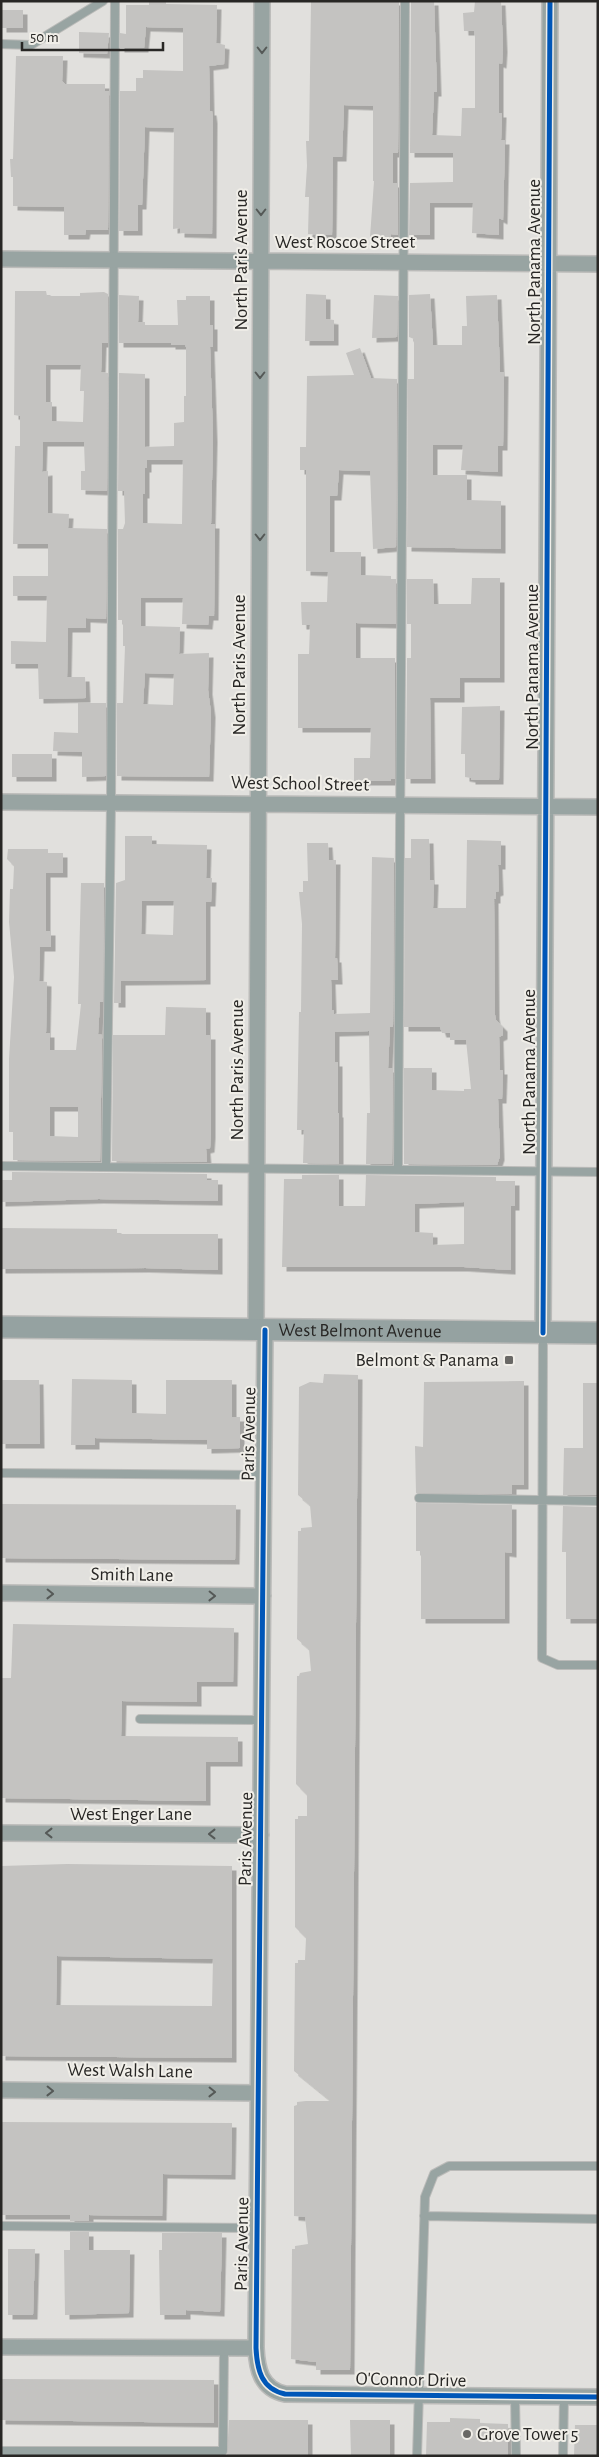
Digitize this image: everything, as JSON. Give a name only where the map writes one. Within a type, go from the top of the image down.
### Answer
[{"type":"main road","name":"West Belmont Avenue","points":[[1,1328],[598,1333]]},
{"type":"street","name":"North Paris Avenue","points":[[260,1330],[256,1168],[262,1]]},
{"type":"street","name":"North Panama Avenue","points":[[543,1332],[550,1]]},
{"type":"street","name":"West Roscoe Street","points":[[1,259],[598,264]]},
{"type":"street","name":"West School Street","points":[[1,802],[598,807]]},
{"type":"street","name":"Paris Avenue","points":[[256,2348],[264,1475],[260,1330]]},
{"type":"street","name":"Smith Lane","points":[[1,1593],[263,1596]]},
{"type":"street","name":"West Enger Lane","points":[[1,1833],[261,1835]]},
{"type":"street","name":"West Walsh Lane","points":[[1,2090],[258,2093]]},
{"type":"street","points":[[1,2348],[256,2348]]},
{"type":"street","name":"O'Connor Drive","points":[[256,2348],[257,2366],[260,2374],[266,2384],[277,2393],[418,2396],[598,2396]]},
{"type":"lane","points":[[1,44],[31,45],[103,1]]},
{"type":"lane","points":[[106,1167],[111,802],[115,1]]},
{"type":"lane","points":[[398,1170],[404,1]]},
{"type":"lane","points":[[1,1166],[598,1172]]},
{"type":"lane","points":[[543,1332],[542,1658],[558,1665],[598,1665]]},
{"type":"lane","points":[[1,1473],[264,1475]]},
{"type":"lane","points":[[419,1498],[598,1501]]},
{"type":"lane","points":[[140,1719],[262,1720]]},
{"type":"lane","points":[[417,2456],[425,2197],[434,2174],[448,2166],[598,2166]]},
{"type":"lane","points":[[424,2216],[598,2218]]},
{"type":"lane","points":[[1,2226],[257,2228]]},
{"type":"lane","points":[[1,2451],[223,2451],[224,2348]]},
{"type":"lane","points":[[515,2396],[516,2456]]},
{"type":"lane","points":[[563,2456],[564,2396]]},
{"type":"building","points":[[149,1],[166,1],[166,4],[217,5],[216,43],[225,45],[224,64],[209,66],[210,111],[212,111],[213,119],[212,234],[180,233],[180,228],[173,229],[174,128],[145,127],[142,205],[138,205],[138,231],[119,231],[120,91],[136,91],[136,78],[143,78],[143,70],[183,71],[183,28],[146,27],[144,48],[120,48],[120,33],[126,34],[126,5],[149,5]]},
{"type":"building","points":[[311,1],[399,1],[398,153],[393,153],[393,183],[398,183],[398,235],[370,237],[374,181],[373,106],[344,105],[342,157],[333,157],[332,235],[308,234],[309,197],[305,197],[306,141],[309,141]]},
{"type":"building","points":[[411,1],[434,1],[437,92],[434,92],[432,135],[461,136],[462,108],[475,108],[475,37],[474,31],[464,31],[463,13],[474,12],[475,1],[501,1],[503,48],[502,64],[499,63],[499,113],[502,113],[501,140],[505,140],[503,220],[499,218],[499,235],[472,233],[473,203],[430,203],[430,235],[409,235],[410,183],[453,182],[453,153],[410,153]]},
{"type":"building","points":[[2,10],[23,10],[23,28],[2,28]]},
{"type":"building","points":[[79,32],[109,33],[107,54],[79,53]]},
{"type":"building","points":[[16,56],[63,56],[62,81],[65,84],[105,84],[105,91],[109,91],[108,230],[86,230],[85,235],[64,235],[64,207],[13,206],[13,177],[11,177],[10,159],[13,159]]},
{"type":"building","points":[[15,291],[46,291],[47,296],[80,296],[80,293],[104,292],[108,294],[108,343],[102,343],[101,372],[108,373],[107,491],[81,490],[81,471],[85,471],[84,442],[43,442],[42,472],[48,471],[48,513],[69,514],[68,528],[107,529],[106,619],[86,618],[86,628],[68,628],[67,677],[85,677],[86,698],[39,699],[38,664],[11,664],[11,641],[46,642],[47,596],[13,596],[13,576],[48,576],[48,544],[13,544],[15,446],[20,446],[20,416],[14,415]],"holes":[[[46,365],[81,365],[80,391],[84,391],[83,422],[52,421],[52,402],[46,402]]]},
{"type":"building","points":[[306,294],[326,295],[326,319],[334,320],[334,341],[305,341]]},
{"type":"building","points":[[430,294],[433,345],[462,345],[462,326],[467,326],[466,296],[497,295],[500,372],[504,372],[503,446],[498,446],[498,472],[461,470],[463,445],[433,445],[433,475],[467,475],[467,500],[501,501],[501,549],[407,547],[408,379],[414,379],[414,339],[409,337],[409,295]]},
{"type":"building","points":[[119,295],[139,296],[138,322],[145,322],[145,325],[178,325],[177,300],[186,300],[186,296],[210,296],[210,325],[213,325],[213,347],[210,347],[213,438],[211,524],[215,524],[214,616],[209,616],[208,625],[182,624],[183,598],[141,598],[141,626],[180,627],[179,654],[209,653],[208,690],[211,713],[209,777],[117,776],[117,703],[123,703],[125,646],[123,646],[123,620],[118,620],[118,529],[123,529],[125,523],[124,491],[118,491],[119,373],[145,374],[145,447],[174,446],[174,423],[184,422],[184,396],[186,396],[185,345],[171,345],[171,343],[119,343]],"holes":[[[147,460],[183,460],[182,524],[143,523],[143,494],[145,494],[145,468],[147,468]],[[145,673],[174,674],[173,705],[143,704]]]},
{"type":"building","points":[[374,295],[398,296],[397,337],[372,338]]},
{"type":"building","points":[[360,348],[371,378],[397,379],[396,547],[373,549],[370,471],[339,470],[337,496],[330,496],[330,552],[361,552],[361,575],[391,576],[391,579],[396,579],[396,624],[356,623],[356,658],[395,658],[395,779],[391,779],[391,781],[354,781],[354,758],[370,758],[371,728],[298,728],[298,654],[309,654],[310,625],[302,625],[301,602],[327,602],[328,572],[306,571],[306,470],[300,470],[300,447],[306,447],[307,376],[354,375],[346,353]]},
{"type":"building","points":[[472,578],[500,578],[500,678],[460,678],[460,698],[430,698],[431,779],[406,779],[407,658],[411,658],[411,624],[407,624],[407,579],[433,579],[434,604],[471,604]]},
{"type":"building","points":[[78,703],[106,703],[106,776],[82,777],[82,752],[53,751],[54,732],[78,733]]},
{"type":"building","points":[[500,706],[499,780],[471,780],[471,778],[465,777],[465,754],[461,754],[462,707]]},
{"type":"building","points":[[12,754],[52,754],[52,777],[12,777]]},
{"type":"building","points":[[125,836],[152,836],[152,844],[207,845],[206,878],[212,878],[211,902],[206,902],[206,980],[121,981],[121,1003],[114,1003],[116,883],[125,880]],"holes":[[[142,901],[174,901],[173,935],[141,934]]]},
{"type":"building","points":[[411,839],[429,839],[430,880],[434,880],[433,908],[466,908],[467,840],[501,841],[501,865],[498,865],[499,891],[496,892],[496,899],[494,899],[495,1015],[496,1020],[503,1027],[503,1035],[499,1037],[500,1070],[503,1070],[502,1099],[498,1099],[500,1156],[497,1165],[404,1164],[404,1068],[432,1068],[432,1090],[464,1091],[464,1089],[471,1089],[466,1040],[450,1040],[450,1033],[442,1033],[440,1027],[404,1027],[405,858],[411,858]]},
{"type":"building","points":[[307,843],[328,843],[329,860],[336,860],[335,958],[337,958],[338,980],[331,980],[332,1010],[334,1010],[334,1014],[370,1013],[372,857],[394,858],[393,1027],[390,1027],[388,1068],[393,1068],[392,1164],[366,1164],[367,1113],[370,1113],[369,1031],[335,1032],[335,1062],[338,1062],[339,1164],[303,1163],[304,1130],[297,1130],[302,924],[299,892],[303,892],[303,881],[308,881]]},
{"type":"building","points":[[8,849],[48,849],[48,853],[63,853],[63,873],[46,873],[46,931],[51,931],[51,947],[40,947],[39,981],[47,982],[46,1033],[50,1033],[50,1050],[76,1050],[81,1004],[78,1004],[81,883],[104,883],[103,1002],[100,1002],[98,1034],[102,1035],[100,1161],[13,1160],[13,1132],[9,1132],[9,1059],[14,977],[9,922],[10,889],[13,889],[14,866],[7,859]],"holes":[[[50,1107],[78,1107],[78,1137],[50,1136]]]},
{"type":"building","points":[[166,1007],[206,1008],[206,1035],[211,1035],[211,1134],[210,1148],[206,1149],[207,1162],[112,1161],[113,1035],[165,1035]]},
{"type":"building","points":[[12,1172],[207,1174],[207,1180],[218,1180],[218,1201],[99,1199],[1,1202],[1,1180],[12,1180]]},
{"type":"building","points":[[302,1175],[339,1175],[339,1206],[365,1206],[366,1175],[496,1177],[496,1181],[515,1181],[515,1206],[511,1206],[511,1270],[464,1267],[282,1267],[284,1179],[302,1179]],"holes":[[[464,1202],[464,1244],[433,1245],[433,1233],[415,1232],[415,1204]]]},
{"type":"building","points":[[1,1228],[117,1229],[117,1234],[218,1234],[218,1270],[145,1268],[1,1269]]},
{"type":"building","points":[[324,1374],[358,1375],[350,2370],[316,2370],[316,2362],[291,2359],[292,2249],[295,2249],[295,2246],[308,2244],[305,2217],[294,2216],[294,2106],[297,2105],[297,2102],[331,2101],[294,2071],[295,1963],[298,1963],[298,1960],[305,1960],[306,1938],[295,1927],[295,1819],[298,1819],[298,1816],[307,1816],[307,1795],[296,1784],[297,1676],[300,1673],[311,1671],[309,1649],[297,1639],[298,1531],[301,1531],[301,1528],[312,1527],[310,1505],[298,1495],[299,1387],[310,1382],[323,1383]]},
{"type":"building","points":[[72,1379],[132,1380],[132,1413],[166,1414],[166,1380],[232,1380],[232,1417],[240,1417],[240,1448],[207,1449],[207,1440],[95,1438],[95,1445],[71,1445]]},
{"type":"building","points":[[1,1380],[39,1380],[40,1444],[1,1444]]},
{"type":"building","points":[[524,1381],[524,1485],[512,1485],[512,1494],[416,1493],[415,1446],[423,1447],[424,1382]]},
{"type":"building","points":[[583,1383],[598,1383],[598,1495],[563,1495],[564,1448],[583,1448]]},
{"type":"building","points":[[416,1503],[512,1505],[512,1553],[505,1552],[505,1619],[421,1619],[421,1551],[416,1551]]},
{"type":"building","points":[[1,1504],[236,1505],[235,1560],[1,1558]]},
{"type":"building","points":[[563,1506],[598,1507],[598,1619],[566,1619],[566,1552],[562,1552]]},
{"type":"building","points":[[13,1624],[234,1628],[233,1682],[197,1682],[197,1702],[122,1701],[121,1736],[238,1737],[238,1762],[206,1762],[206,1801],[1,1798],[1,1678],[11,1678]]},
{"type":"building","points":[[67,1864],[232,1866],[232,2058],[1,2056],[1,1866]],"holes":[[[57,1956],[213,1959],[212,2006],[56,2005]]]},
{"type":"building","points":[[1,2122],[232,2123],[231,2175],[163,2174],[162,2216],[89,2215],[89,2221],[70,2221],[70,2215],[1,2215]]},
{"type":"building","points":[[70,2232],[89,2232],[89,2250],[130,2250],[129,2313],[65,2315],[64,2250],[70,2250]]},
{"type":"building","points":[[162,2233],[222,2233],[220,2312],[186,2310],[186,2315],[160,2315],[159,2250],[162,2250]]},
{"type":"building","points":[[8,2249],[35,2249],[33,2315],[8,2315]]},
{"type":"building","points":[[1,2379],[214,2380],[214,2423],[1,2420]]},
{"type":"building","name":"Grove Tower 5","points":[[450,2418],[480,2419],[480,2423],[508,2424],[508,2456],[426,2456],[427,2422],[450,2422]]},
{"type":"building","points":[[229,2420],[308,2420],[308,2456],[227,2456]]},
{"type":"building","points":[[350,2420],[390,2420],[390,2456],[351,2456]]},
{"type":"building","points":[[575,2425],[598,2425],[598,2456],[574,2456]]},
{"type":"cycle path","points":[[543,1333],[550,1]]},
{"type":"cycle path","points":[[265,1330],[256,2348],[259,2370],[270,2388],[285,2394],[598,2397]]},
{"type":"place","name":"Belmont & Panama","points":[[509,1360]]},
{"type":"place","name":"Grove Tower 5","points":[[467,2434]]}]
